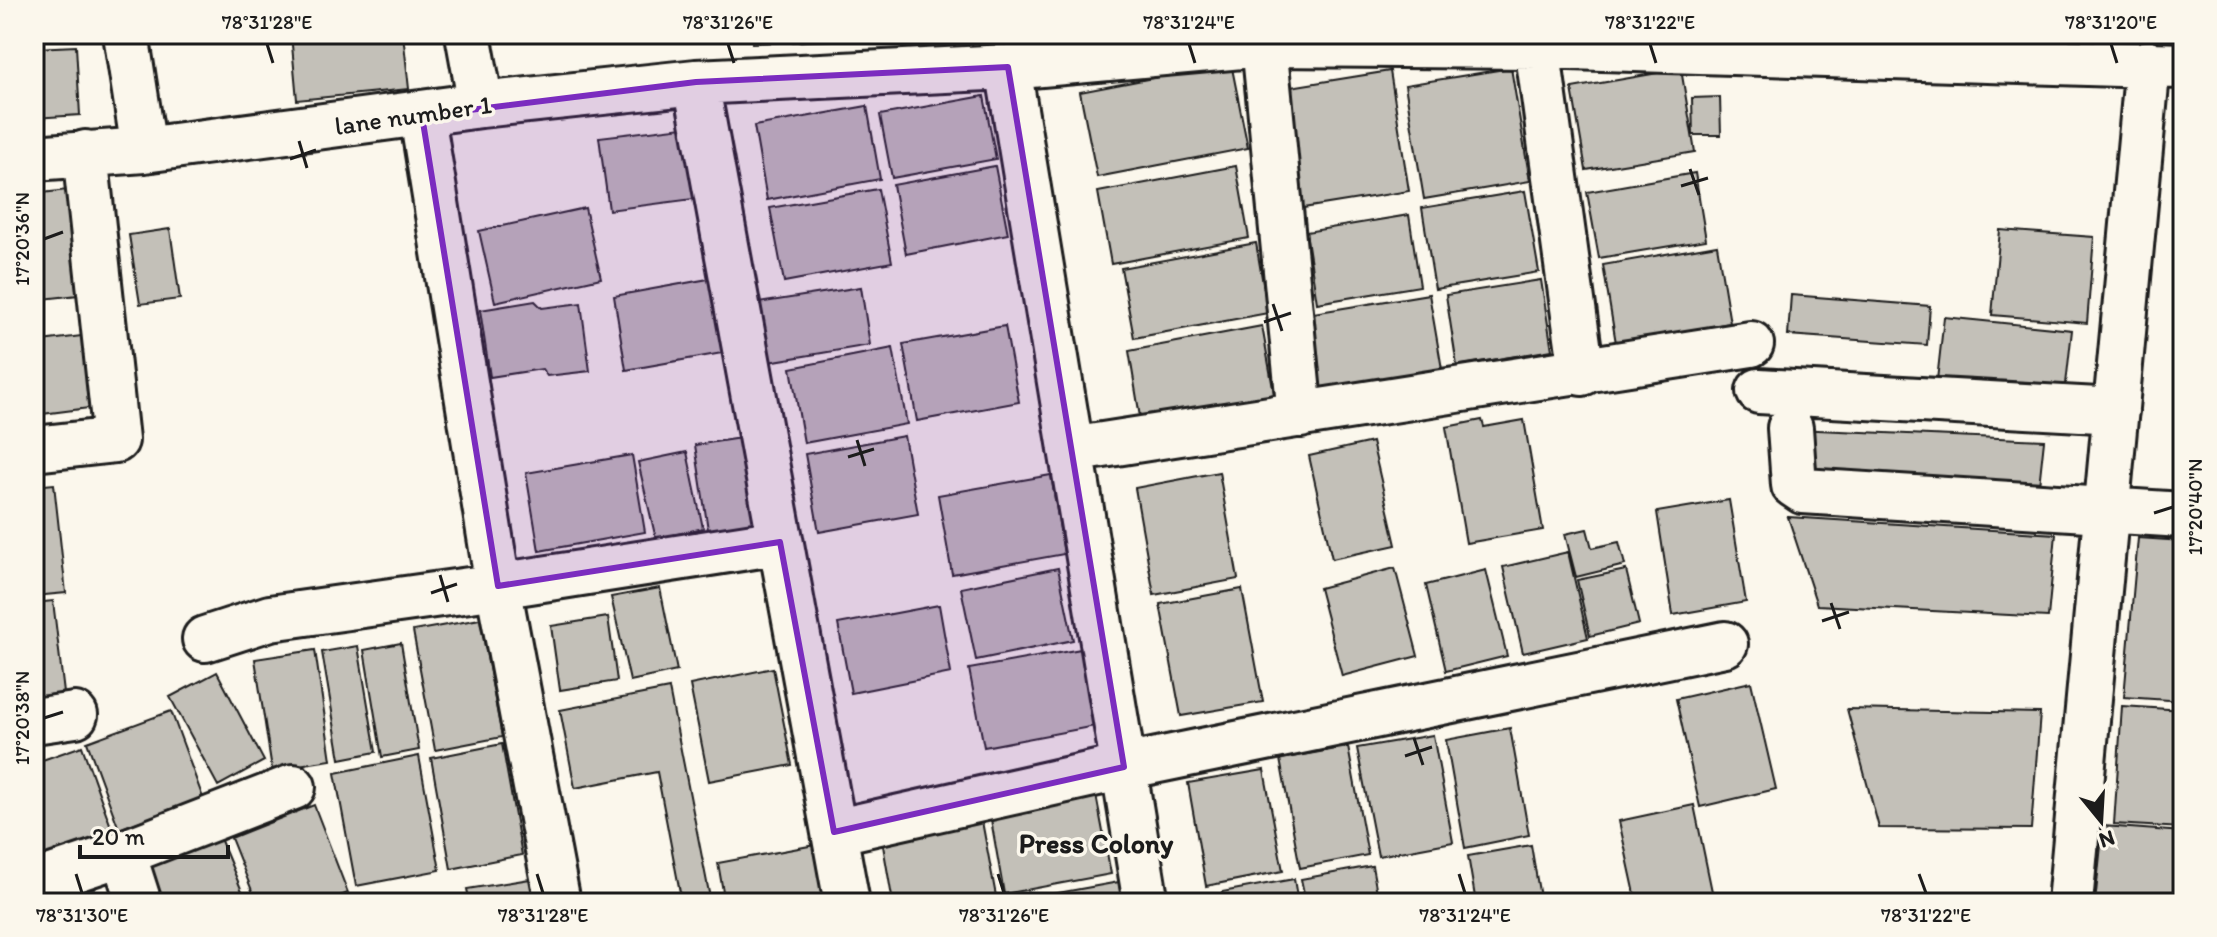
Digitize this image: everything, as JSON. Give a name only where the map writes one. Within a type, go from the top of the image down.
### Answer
[{"type":"street","points":[[126,34],[144,150]]},
{"type":"street","points":[[468,34],[481,105]]},
{"type":"street","points":[[1263,39],[1300,415]]},
{"type":"street","name":"lane number 1","points":[[34,158],[144,150],[422,116],[481,105],[696,82],[1008,67],[1263,39],[2165,64]]},
{"type":"street","points":[[1537,46],[1582,373]]},
{"type":"street","points":[[2070,903],[2116,411],[2165,64]]},
{"type":"street","points":[[1008,67],[1146,903]]},
{"type":"street","points":[[696,82],[847,903]]},
{"type":"street","points":[[422,116],[498,586],[558,903]]},
{"type":"street","points":[[34,449],[116,440],[85,153]]},
{"type":"street","points":[[1071,450],[1582,373],[1751,344]]},
{"type":"street","points":[[1759,391],[2116,411]]},
{"type":"street","points":[[1790,428],[1791,477],[1794,485],[1803,491],[2183,515]]},
{"type":"street","points":[[205,639],[270,618],[780,542]]},
{"type":"street","points":[[834,832],[1124,767],[1725,644]]},
{"type":"street","points":[[34,883],[123,853],[293,787]]},
{"type":"street","points":[[123,853],[139,903]]},
{"type":"highlighted area","points":[[1008,67],[1124,767],[834,832],[780,542],[498,586],[422,116],[696,82]]},
{"type":"building","points":[[291,34],[403,34],[409,89],[297,100]]},
{"type":"building","points":[[752,34],[832,34],[832,40],[752,43]]},
{"type":"building","points":[[76,46],[80,115],[34,118],[34,48]]},
{"type":"building","points":[[1231,63],[1248,148],[1097,177],[1080,92]]},
{"type":"building","points":[[1511,68],[1530,181],[1424,199],[1405,85]]},
{"type":"building","points":[[1681,69],[1695,152],[1586,170],[1572,88]]},
{"type":"building","points":[[1390,71],[1409,191],[1303,208],[1284,88]]},
{"type":"building","points":[[984,96],[996,159],[892,178],[880,115]]},
{"type":"building","points":[[1720,97],[1721,135],[1693,135],[1692,98]]},
{"type":"building","points":[[867,106],[880,179],[767,200],[754,126]]},
{"type":"building","points":[[691,126],[701,198],[609,210],[599,137]]},
{"type":"building","points":[[995,166],[1008,234],[906,254],[893,185]]},
{"type":"building","points":[[1236,166],[1249,238],[1111,264],[1098,192]]},
{"type":"building","points":[[1695,173],[1706,240],[1599,258],[1587,192]]},
{"type":"building","points":[[878,189],[892,262],[784,282],[770,208]]},
{"type":"building","points":[[67,190],[78,295],[34,300],[34,194]]},
{"type":"building","points":[[1525,191],[1539,272],[1435,289],[1422,208]]},
{"type":"building","points":[[585,208],[601,278],[495,302],[479,231]]},
{"type":"building","points":[[1409,215],[1420,286],[1317,303],[1306,232]]},
{"type":"building","points":[[170,229],[180,299],[140,304],[129,235]]},
{"type":"building","points":[[2000,230],[2094,237],[2087,323],[1992,315]]},
{"type":"building","points":[[1256,243],[1268,313],[1134,338],[1121,268]]},
{"type":"building","points":[[1717,245],[1730,323],[1616,343],[1603,265]]},
{"type":"building","points":[[714,278],[728,352],[626,370],[614,296]]},
{"type":"building","points":[[1541,280],[1552,350],[1457,366],[1446,295]]},
{"type":"building","points":[[861,287],[870,345],[768,362],[758,303]]},
{"type":"building","points":[[1429,294],[1442,369],[1319,389],[1307,314]]},
{"type":"building","points":[[1791,295],[1930,306],[1927,345],[1788,335]]},
{"type":"building","points":[[535,301],[542,308],[581,303],[590,371],[547,376],[542,369],[490,377],[480,310]]},
{"type":"building","points":[[1944,317],[2072,330],[2063,411],[1935,398]]},
{"type":"building","points":[[1005,326],[1019,402],[917,421],[903,344]]},
{"type":"building","points":[[1262,326],[1276,405],[1142,429],[1129,351]]},
{"type":"building","points":[[97,334],[105,406],[34,415],[34,342]]},
{"type":"building","points":[[893,348],[907,424],[804,443],[791,368]]},
{"type":"building","points":[[2183,402],[2183,483],[2177,482]]},
{"type":"building","points":[[1482,420],[1484,427],[1524,420],[1543,530],[1466,543],[1446,427]]},
{"type":"building","points":[[1795,429],[2044,440],[2038,495],[1797,479]]},
{"type":"building","points":[[904,436],[918,514],[819,532],[805,454]]},
{"type":"building","points":[[741,438],[756,528],[709,536],[695,445]]},
{"type":"building","points":[[1372,442],[1396,545],[1332,559],[1309,456]]},
{"type":"building","points":[[687,452],[703,528],[656,539],[638,462]]},
{"type":"building","points":[[632,455],[645,532],[539,551],[526,473]]},
{"type":"building","points":[[1219,472],[1238,579],[1154,595],[1135,488]]},
{"type":"building","points":[[1051,475],[1064,554],[952,574],[938,495]]},
{"type":"building","points":[[54,484],[66,593],[34,596],[34,486]]},
{"type":"building","points":[[1729,500],[1746,602],[1673,615],[1657,512]]},
{"type":"building","points":[[1788,517],[2056,534],[2048,617],[1817,605]]},
{"type":"building","points":[[1587,529],[1592,548],[1619,542],[1625,565],[1576,577],[1565,534]]},
{"type":"building","points":[[2138,538],[2183,541],[2183,701],[2124,697]]},
{"type":"building","points":[[1568,552],[1588,638],[1523,653],[1503,567]]},
{"type":"building","points":[[1058,568],[1073,640],[976,660],[961,588]]},
{"type":"building","points":[[1395,568],[1418,656],[1342,676],[1319,588]]},
{"type":"building","points":[[1486,570],[1507,656],[1446,671],[1426,585]]},
{"type":"building","points":[[1626,570],[1639,624],[1590,636],[1577,580]]},
{"type":"building","points":[[660,588],[677,671],[630,681],[611,597]]},
{"type":"building","points":[[1242,589],[1263,702],[1181,716],[1160,604]]},
{"type":"building","points":[[53,601],[66,710],[34,714],[34,603]]},
{"type":"building","points":[[939,605],[951,673],[851,693],[838,624]]},
{"type":"building","points":[[608,617],[617,681],[560,690],[551,626]]},
{"type":"building","points":[[480,619],[502,737],[435,750],[413,631]]},
{"type":"building","points":[[401,643],[419,750],[382,757],[364,650]]},
{"type":"building","points":[[358,646],[376,752],[340,759],[322,652]]},
{"type":"building","points":[[1081,649],[1095,726],[984,747],[969,669]]},
{"type":"building","points":[[315,650],[331,760],[272,769],[255,659]]},
{"type":"building","points":[[773,668],[792,765],[709,781],[690,685]]},
{"type":"building","points":[[217,672],[264,761],[218,786],[170,697]]},
{"type":"building","points":[[1751,682],[1776,789],[1700,807],[1676,699]]},
{"type":"building","points":[[669,689],[711,903],[682,903],[657,772],[575,788],[560,710]]},
{"type":"building","points":[[2122,706],[2183,710],[2183,828],[2114,824]]},
{"type":"building","points":[[1847,709],[2040,713],[2031,829],[1879,828]]},
{"type":"building","points":[[171,711],[203,798],[119,829],[87,742]]},
{"type":"building","points":[[1510,728],[1529,835],[1465,848],[1446,740]]},
{"type":"building","points":[[1433,735],[1453,842],[1378,856],[1357,748]]},
{"type":"building","points":[[502,744],[522,855],[451,869],[431,758]]},
{"type":"building","points":[[82,746],[115,838],[34,866],[34,763]]},
{"type":"building","points":[[1348,747],[1368,855],[1300,868],[1280,759]]},
{"type":"building","points":[[419,756],[440,870],[356,886],[335,773]]},
{"type":"building","points":[[1264,770],[1283,871],[1206,886],[1188,783]]},
{"type":"building","points":[[1096,795],[1111,874],[1004,894],[990,814]]},
{"type":"building","points":[[314,805],[348,893],[322,903],[257,903],[231,838]]},
{"type":"building","points":[[1694,805],[1714,901],[1637,903],[1619,821]]},
{"type":"building","points":[[981,816],[996,896],[959,903],[893,903],[881,834]]},
{"type":"building","points":[[2103,826],[2183,832],[2183,903],[2095,903]]},
{"type":"building","points":[[219,836],[247,903],[156,903],[141,869]]},
{"type":"building","points":[[815,845],[826,903],[725,903],[718,863]]},
{"type":"building","points":[[1531,845],[1541,903],[1476,903],[1468,856]]},
{"type":"building","points":[[1372,866],[1379,903],[1306,903],[1301,879]]},
{"type":"building","points":[[530,879],[534,903],[470,903],[467,889]]},
{"type":"building","points":[[1294,879],[1298,903],[1224,903],[1222,892]]},
{"type":"building","points":[[1119,882],[1122,903],[1019,903],[1019,900]]},
{"type":"district","name":"Press Colony","points":[[1096,843]]}]
